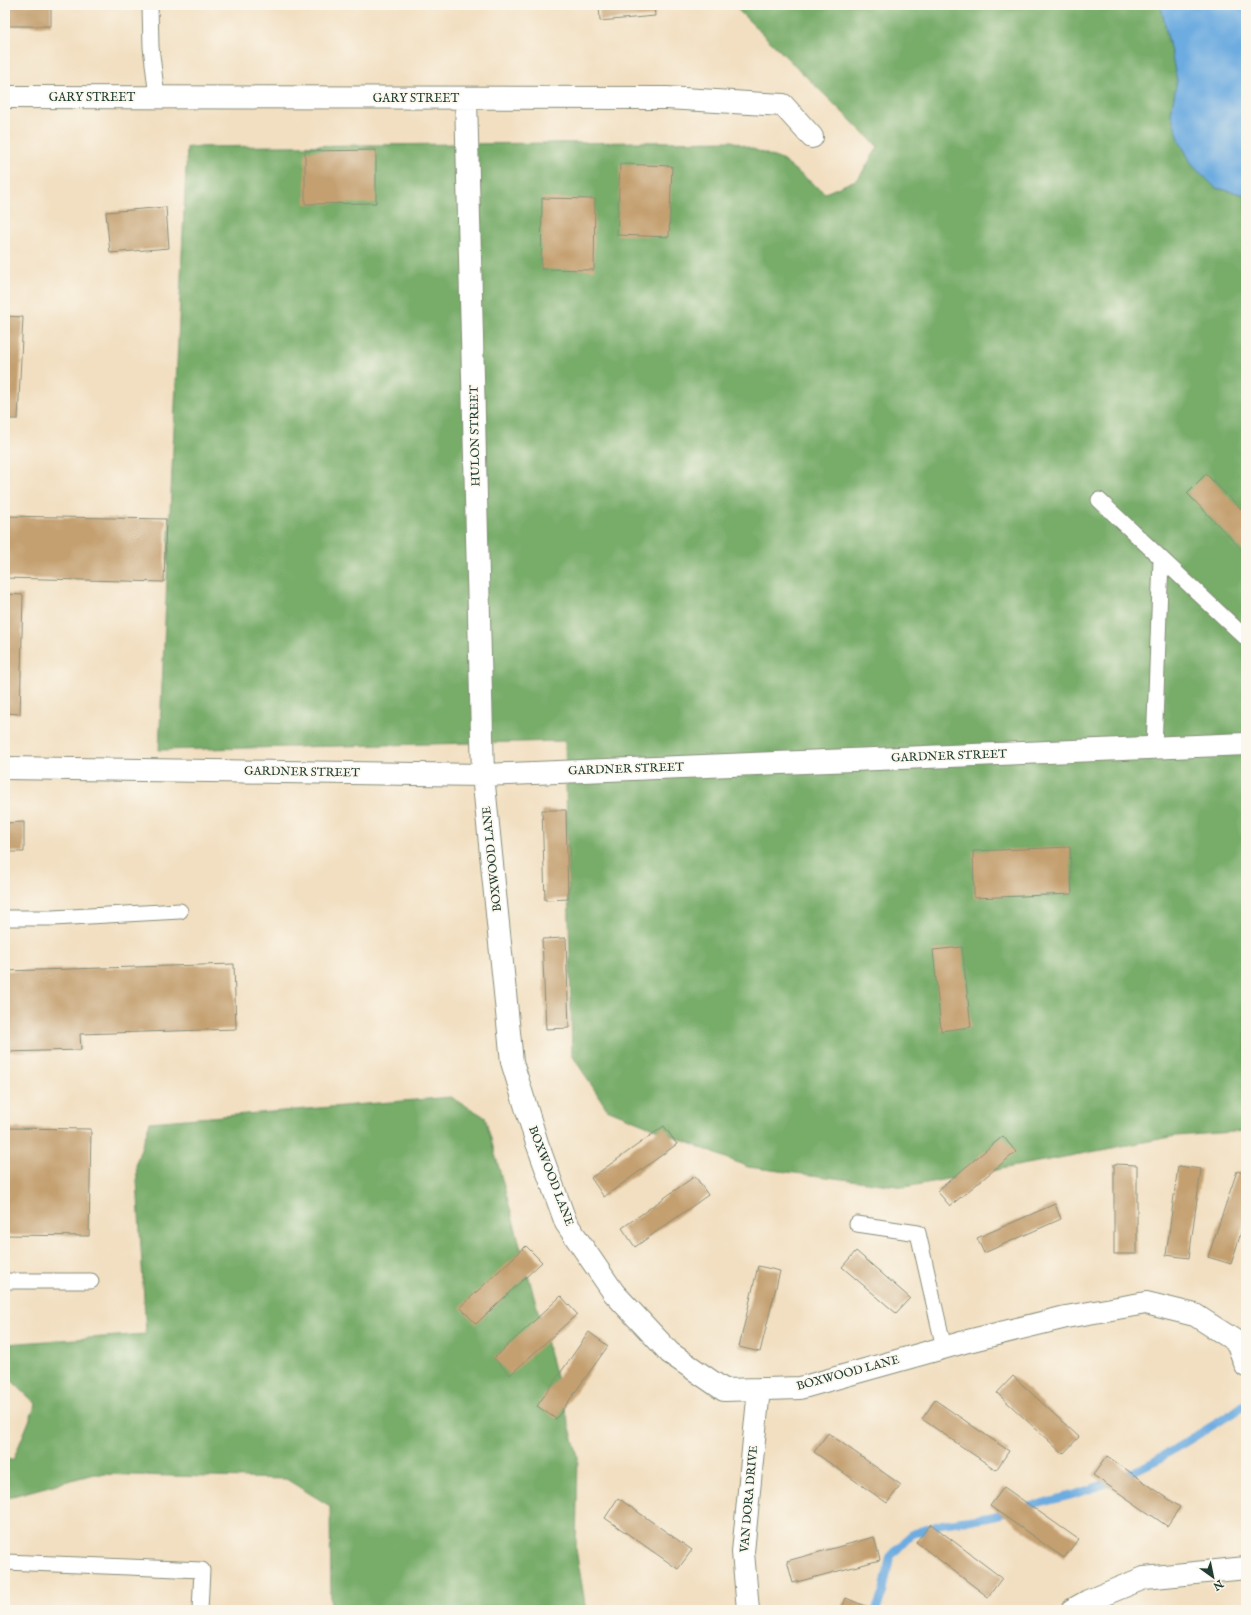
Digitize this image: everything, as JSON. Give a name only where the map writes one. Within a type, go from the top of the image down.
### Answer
[{"type":"street","name":"GARY STREET","points":[[5,97],[667,98],[783,105],[812,137]]},
{"type":"street","name":"HULON STREET","points":[[466,98],[483,775]]},
{"type":"street","name":"GARDNER STREET","points":[[5,768],[483,775],[1246,744]]},
{"type":"street","name":"BOXWOOD LANE","points":[[483,775],[512,1062],[537,1144],[566,1223],[614,1293],[670,1353],[724,1390],[800,1388],[944,1348],[1066,1317],[1146,1303],[1195,1315],[1237,1342],[1246,1366]]},
{"type":"street","name":"VAN DORA DRIVE","points":[[748,1610],[743,1552],[759,1389]]},
{"type":"street","points":[[1072,1610],[1088,1601],[1144,1578],[1246,1568]]},
{"type":"lane","points":[[150,5],[151,47],[157,97]]},
{"type":"lane","points":[[1100,500],[1246,638]]},
{"type":"lane","points":[[1154,748],[1162,559]]},
{"type":"lane","points":[[5,918],[53,918],[180,911]]},
{"type":"lane","points":[[857,1224],[918,1233],[944,1348]]},
{"type":"lane","points":[[5,1281],[91,1281]]},
{"type":"lane","points":[[5,1562],[202,1570],[200,1610]]},
{"type":"green space","points":[[733,5],[1159,5],[1162,11],[1177,80],[1171,114],[1216,188],[1246,195],[1246,1131],[1176,1136],[905,1187],[748,1167],[607,1109],[572,1055],[565,741],[159,750],[187,147],[732,141],[782,160],[825,193],[858,179],[878,147]]},
{"type":"green space","points":[[451,1097],[485,1117],[578,1457],[576,1549],[586,1610],[331,1610],[330,1506],[286,1479],[94,1474],[5,1498],[5,1459],[13,1460],[36,1404],[11,1380],[5,1379],[5,1344],[146,1334],[136,1163],[150,1122]]},
{"type":"water","points":[[1159,5],[1246,5],[1246,195],[1216,188],[1193,166],[1180,142],[1171,114],[1177,80],[1162,11]]},
{"type":"building","points":[[5,5],[51,5],[51,26],[5,26]]},
{"type":"building","points":[[291,5],[331,5],[331,8],[291,7]]},
{"type":"building","points":[[599,5],[654,5],[655,16],[600,21]]},
{"type":"building","points":[[376,150],[376,203],[305,204],[305,151]]},
{"type":"building","points":[[620,164],[672,166],[669,237],[617,235]]},
{"type":"building","points":[[542,198],[595,199],[594,270],[541,269]]},
{"type":"building","points":[[166,207],[169,248],[110,253],[106,212]]},
{"type":"building","points":[[5,316],[23,317],[18,419],[5,419]]},
{"type":"building","points":[[1206,474],[1246,514],[1246,554],[1187,493]]},
{"type":"building","points":[[5,516],[166,519],[164,582],[5,578]]},
{"type":"building","points":[[5,594],[23,595],[20,714],[5,713]]},
{"type":"building","points":[[542,810],[566,810],[568,899],[545,900]]},
{"type":"building","points":[[24,822],[24,852],[5,852],[5,823]]},
{"type":"building","points":[[1070,847],[1072,894],[974,898],[973,851]]},
{"type":"building","points":[[566,938],[569,1028],[546,1029],[542,939]]},
{"type":"building","points":[[962,947],[971,1027],[941,1031],[933,950]]},
{"type":"building","points":[[234,964],[236,1029],[80,1034],[81,1050],[5,1052],[5,971]]},
{"type":"building","points":[[664,1126],[677,1144],[604,1197],[591,1178]]},
{"type":"building","points":[[5,1128],[91,1129],[89,1236],[5,1235]]},
{"type":"building","points":[[1003,1136],[1016,1152],[950,1206],[937,1191]]},
{"type":"building","points":[[1114,1164],[1137,1165],[1137,1254],[1114,1254]]},
{"type":"building","points":[[1178,1166],[1201,1169],[1189,1258],[1166,1255]]},
{"type":"building","points":[[1237,1171],[1246,1174],[1246,1217],[1231,1264],[1208,1257]]},
{"type":"building","points":[[695,1176],[708,1195],[635,1247],[622,1228]]},
{"type":"building","points":[[1055,1204],[1061,1219],[984,1253],[977,1238]]},
{"type":"building","points":[[526,1246],[542,1262],[476,1324],[460,1307]]},
{"type":"building","points":[[856,1251],[910,1298],[896,1313],[842,1267]]},
{"type":"building","points":[[758,1266],[780,1271],[760,1352],[739,1347]]},
{"type":"building","points":[[561,1296],[577,1314],[510,1375],[494,1358]]},
{"type":"building","points":[[589,1332],[608,1346],[556,1419],[537,1406]]},
{"type":"building","points":[[1013,1376],[1079,1437],[1063,1454],[997,1393]]},
{"type":"building","points":[[935,1400],[1009,1451],[996,1470],[922,1419]]},
{"type":"building","points":[[828,1433],[901,1485],[887,1503],[814,1452]]},
{"type":"building","points":[[1107,1456],[1180,1507],[1167,1526],[1093,1475]]},
{"type":"building","points":[[1004,1487],[1078,1539],[1064,1558],[990,1506]]},
{"type":"building","points":[[618,1498],[692,1550],[678,1569],[605,1518]]},
{"type":"building","points":[[931,1524],[1002,1578],[988,1597],[916,1542]]},
{"type":"building","points":[[874,1537],[880,1560],[793,1583],[787,1561]]},
{"type":"building","points":[[846,1598],[874,1610],[841,1610]]},
{"type":"waterway","points":[[876,1610],[883,1592],[890,1557],[912,1534],[942,1524],[989,1517],[1076,1494],[1116,1480],[1155,1461],[1233,1413],[1246,1403]]}]
